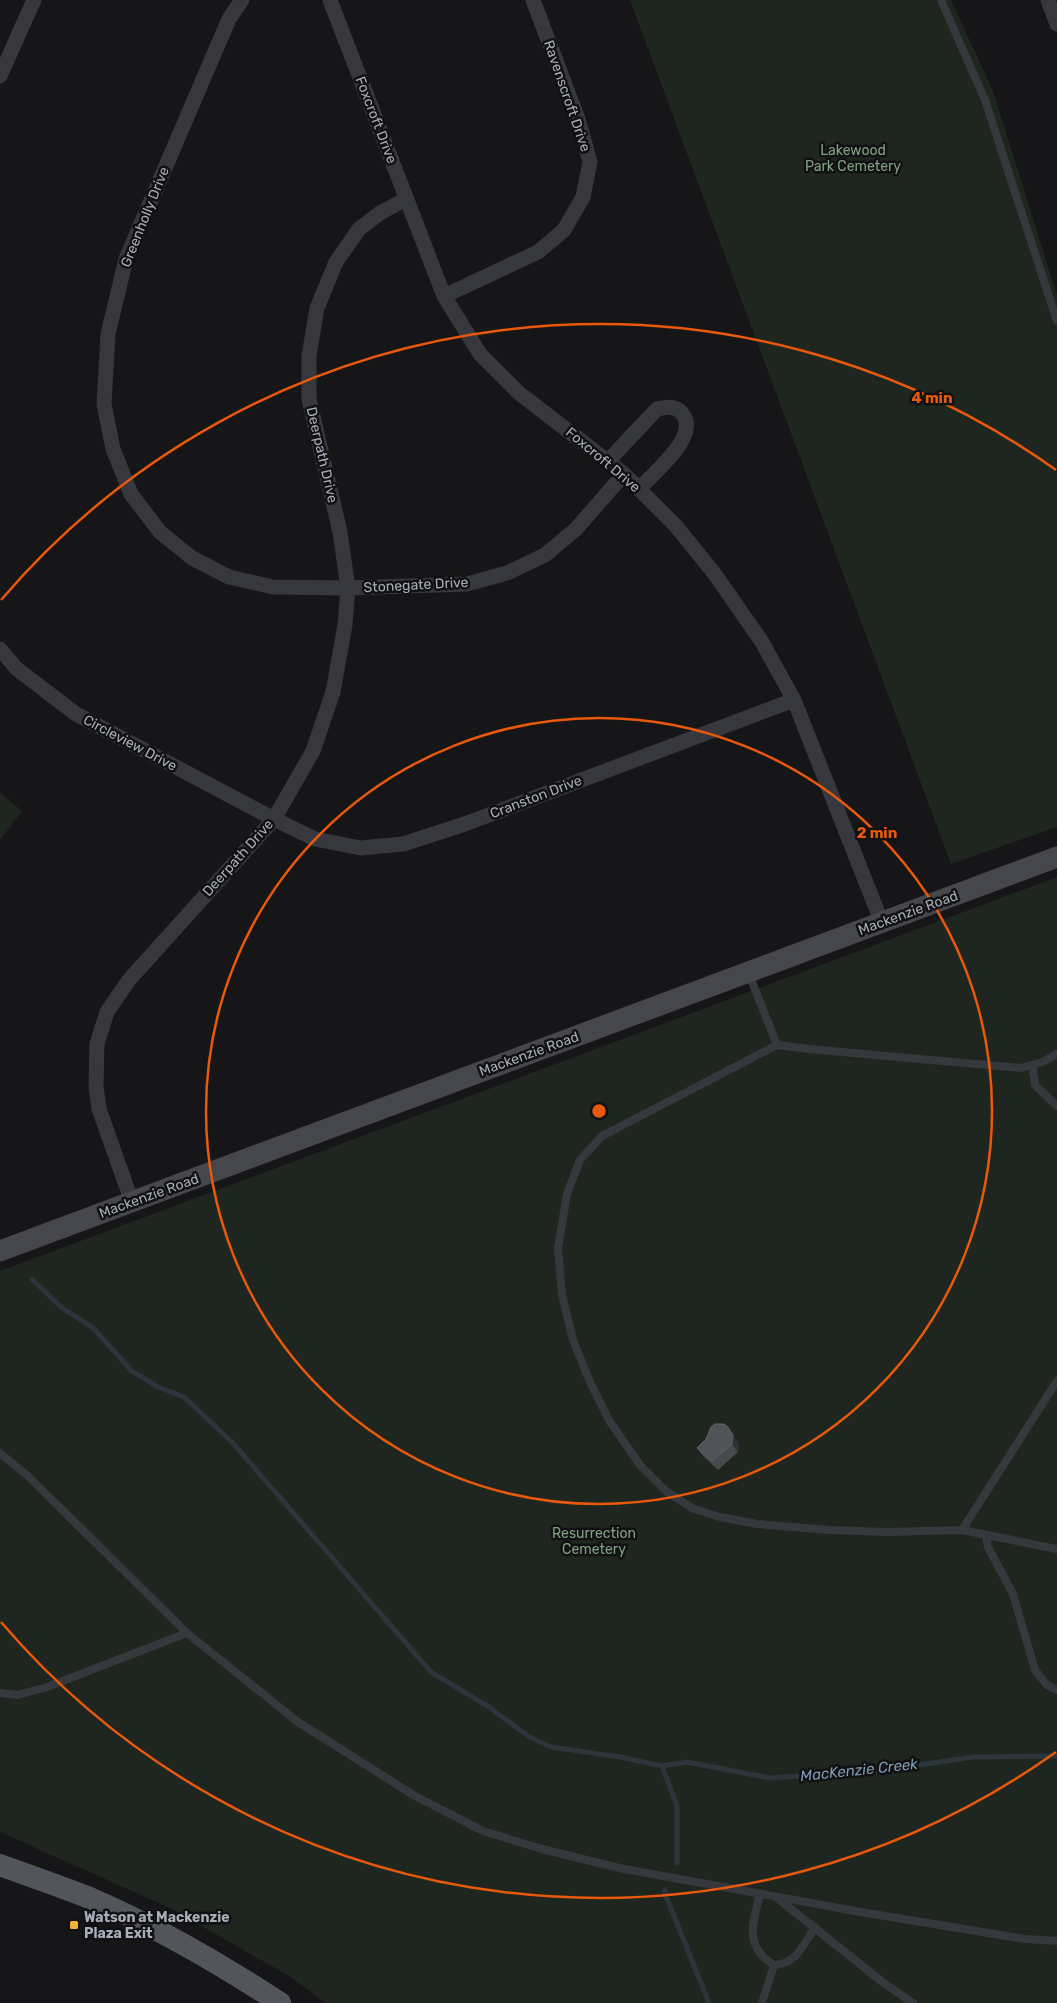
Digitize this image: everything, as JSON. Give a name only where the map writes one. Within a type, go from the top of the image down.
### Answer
[{"type":"main road","name":"Mackenzie Road","points":[[0,1251],[1057,857]]},
{"type":"main road","points":[[0,1865],[88,1898],[174,1938],[204,1954],[280,2003]]},
{"type":"street","points":[[0,76],[34,0]]},
{"type":"street","name":"Greenholly Drive","points":[[242,0],[229,19],[126,259],[108,334],[104,404],[113,450],[131,494],[160,532],[192,558],[229,577],[273,586],[348,588]]},
{"type":"street","name":"Foxcroft Drive","points":[[330,0],[444,296],[480,354],[519,393],[624,474],[675,524],[714,573],[762,642],[794,700],[882,923]]},
{"type":"street","name":"Ravenscroft Drive","points":[[444,296],[538,252],[564,230],[583,197],[590,162],[578,119],[533,0]]},
{"type":"street","points":[[1048,0],[1057,24]]},
{"type":"street","name":"Deerpath Drive","points":[[132,1202],[99,1108],[96,1086],[97,1044],[107,1012],[129,980],[274,819],[313,750],[333,692],[345,625],[348,588],[340,532],[309,399],[309,356],[317,308],[336,262],[359,229],[380,213],[406,199]]},
{"type":"street","points":[[608,461],[656,410],[668,406],[678,409],[686,418],[687,430],[684,441],[639,489]]},
{"type":"street","name":"Stonegate Drive","points":[[348,588],[467,584],[507,573],[546,555],[576,529],[624,474]]},
{"type":"street","name":"Circleview Drive","points":[[0,649],[17,669],[76,714],[274,819]]},
{"type":"street","name":"Cranston Drive","points":[[274,819],[315,839],[361,848],[403,844],[462,825],[794,700]]},
{"type":"lane","points":[[941,0],[985,100],[1057,321]]},
{"type":"lane","points":[[749,972],[777,1044]]},
{"type":"lane","points":[[1057,1054],[1042,1062],[1021,1068],[809,1049],[777,1044],[602,1136],[580,1160],[567,1194],[558,1248],[562,1295],[573,1340],[590,1382],[610,1422],[640,1465],[667,1492],[694,1509],[720,1517],[756,1524],[830,1530],[888,1532],[962,1530],[1057,1549]]},
{"type":"lane","points":[[1032,1065],[1035,1085],[1057,1106]]},
{"type":"lane","points":[[962,1530],[1057,1381]]},
{"type":"lane","points":[[0,1453],[29,1477],[187,1633],[298,1722],[415,1796],[483,1831],[542,1849],[619,1868],[1025,1939],[1057,1941]]},
{"type":"lane","points":[[986,1535],[988,1546],[1013,1594],[1036,1670],[1047,1686],[1057,1690]]},
{"type":"lane","points":[[0,1693],[18,1695],[48,1687],[187,1633]]},
{"type":"lane","points":[[760,1894],[752,1929],[753,1941],[759,1952],[774,1965],[782,1965],[793,1959],[816,1928]]},
{"type":"lane","points":[[775,1896],[885,1984],[913,2003]]},
{"type":"lane","points":[[762,2003],[774,1965]]},
{"type":"green space","name":"Lakewood Park Cemetery","points":[[630,0],[951,0],[993,91],[1057,295],[1057,827],[951,864]]},
{"type":"green space","points":[[0,792],[22,811],[0,840]]},
{"type":"green space","name":"Resurrection Cemetery","points":[[1057,877],[1057,2003],[326,2003],[289,1976],[170,1908],[0,1832],[0,1271]]},
{"type":"building","points":[[715,1424],[724,1424],[733,1435],[732,1444],[712,1461],[697,1448],[706,1439],[711,1427]]},
{"type":"waterway","name":"MacKenzie Creek","points":[[32,1279],[62,1308],[93,1328],[132,1371],[158,1387],[184,1397],[232,1442],[431,1672],[489,1707],[528,1736],[551,1747],[620,1757],[662,1766],[687,1762],[770,1778],[879,1771],[973,1757],[1057,1756]]},
{"type":"waterway","points":[[662,1766],[677,1806],[677,1863]]},
{"type":"waterway","points":[[665,1890],[709,2003]]},
{"type":"place","name":"Watson at Mackenzie Plaza Exit","points":[[74,1925]]}]
